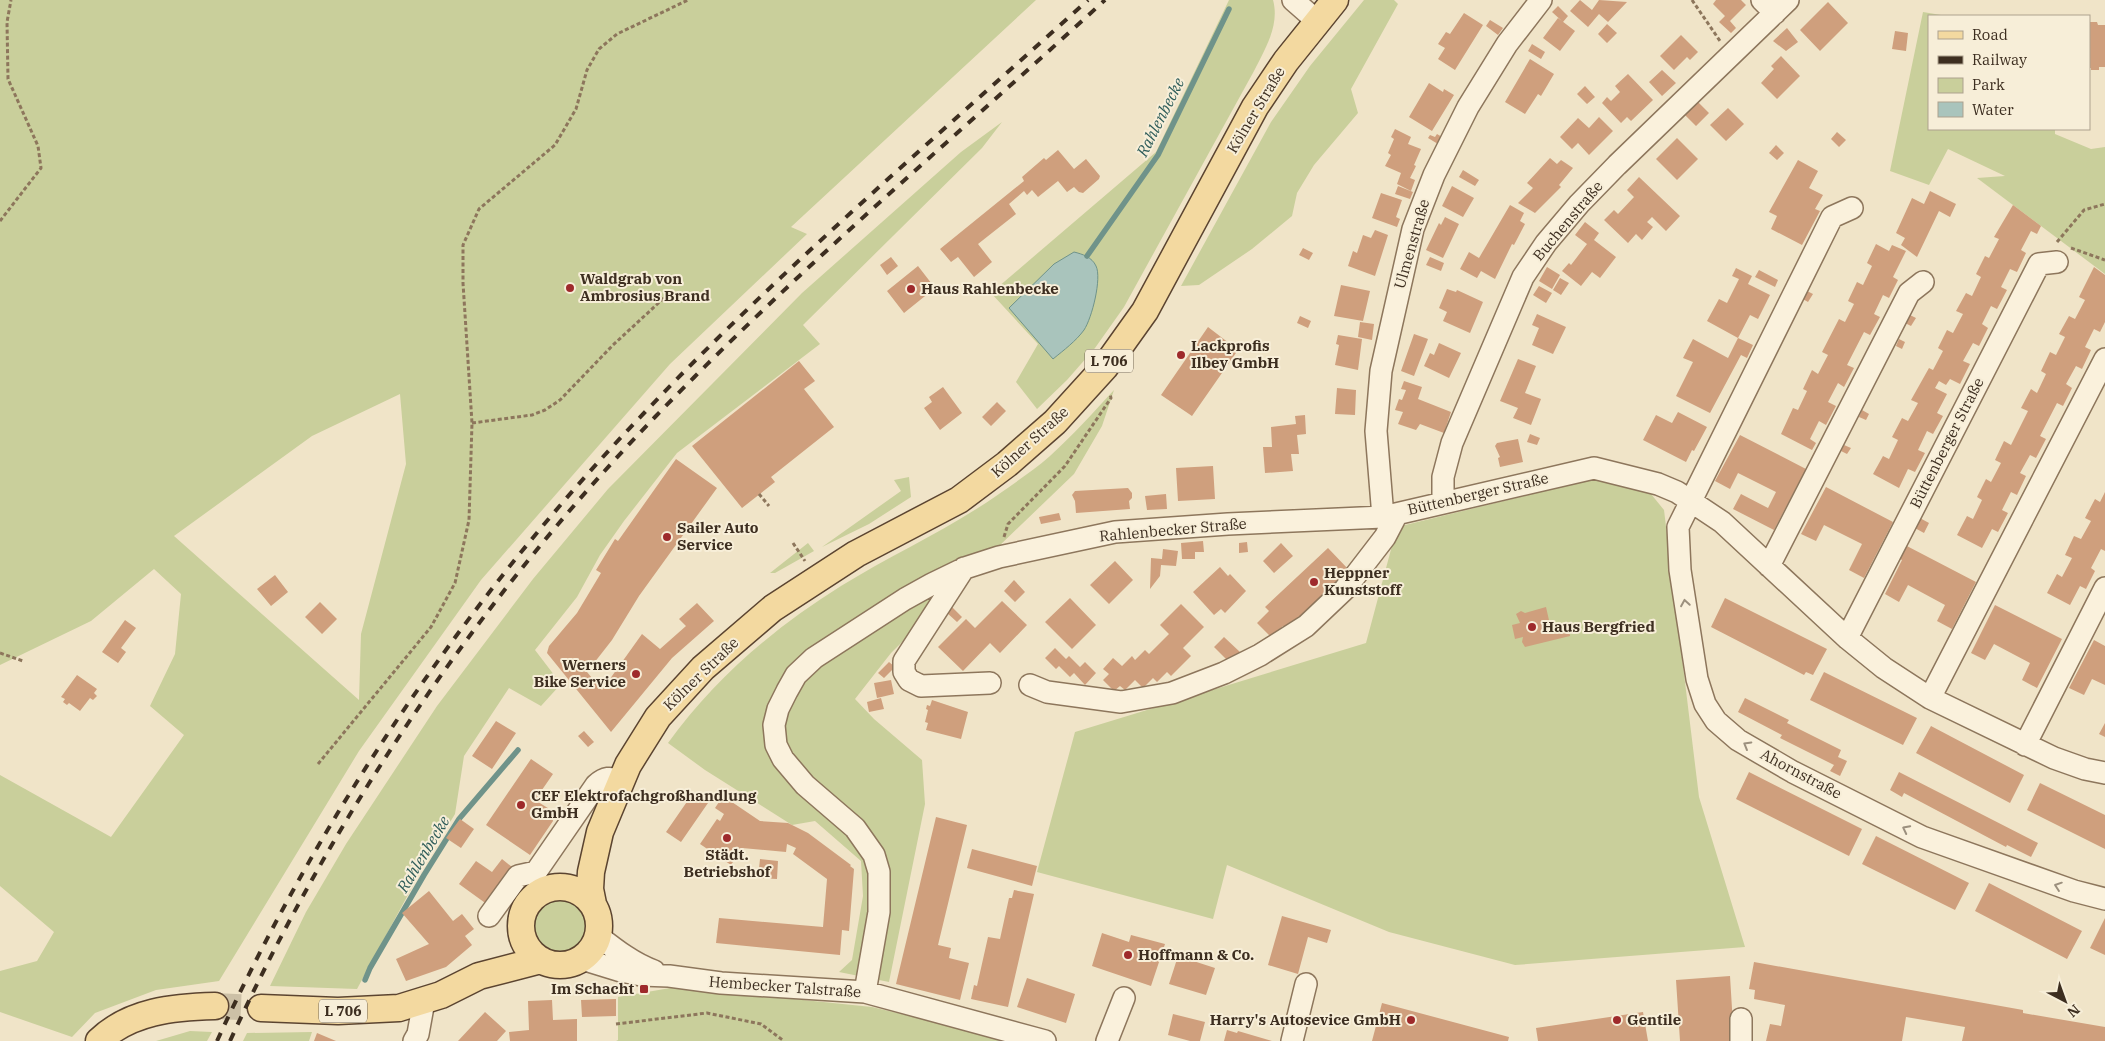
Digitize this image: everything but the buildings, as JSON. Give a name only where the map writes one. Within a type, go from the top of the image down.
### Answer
[{"type":"main road","name":"Kölner Straße","points":[[598,936],[599,920],[590,889],[591,872],[600,832],[628,765],[658,717],[703,668],[773,608],[856,554],[959,500],[985,482],[1055,422],[1105,367],[1145,310],[1255,107],[1286,61],[1335,0]]},
{"type":"main road","name":"Kölner Straße","points":[[480,976],[521,930],[522,917],[528,904],[543,891],[556,887],[564,880],[600,832]]},
{"type":"main road","points":[[556,887],[564,887],[580,892],[593,904]]},
{"type":"main road","points":[[521,930],[530,950],[541,960]]},
{"type":"main road","points":[[582,958],[592,949],[598,936]]},
{"type":"main road","name":"Kölner Straße","points":[[261,1008],[371,1010],[399,1008],[458,988],[480,976],[541,960],[562,965],[582,958]]},
{"type":"main road","points":[[99,1041],[123,1025],[167,1008],[215,1006]]},
{"type":"street","points":[[1293,0],[1317,21]]},
{"type":"street","name":"Ulmenstraße","points":[[1390,515],[1376,431],[1381,371],[1413,229],[1434,175],[1468,107],[1508,44],[1541,0]]},
{"type":"street","name":"Buchenstraße","points":[[1444,502],[1443,477],[1452,443],[1523,277],[1546,243],[1579,204],[1672,110],[1730,56],[1775,4]]},
{"type":"street","points":[[1690,501],[1832,217],[1852,208]]},
{"type":"street","name":"Büttenberger Straße","points":[[1847,638],[2038,264],[2057,252]]},
{"type":"street","points":[[1769,566],[1909,293],[1923,282]]},
{"type":"street","points":[[1930,698],[2105,359]]},
{"type":"street","name":"Büttenberger Straße","points":[[1258,523],[1390,515],[1594,468],[1658,484],[1677,492],[1722,522],[1847,638],[1884,668],[1930,698],[2025,745],[2085,769],[2105,773]]},
{"type":"street","name":"Ahornstraße","points":[[1690,501],[1678,527],[1680,570],[1697,678],[1705,704],[1716,721],[1738,740],[1793,772],[1922,837],[2074,891],[2105,898]]},
{"type":"street","points":[[1030,686],[1047,692],[1121,702],[1172,693],[1224,673],[1260,655],[1306,626],[1345,589],[1385,537],[1390,515]]},
{"type":"street","name":"Rahlenbecker Straße","points":[[865,992],[879,912],[879,872],[874,855],[855,828],[818,797],[792,771],[776,745],[774,725],[778,709],[796,675],[814,658],[905,599],[965,568],[1030,549],[1114,532],[1258,523]]},
{"type":"street","points":[[965,568],[904,661],[904,672],[909,680],[921,686],[990,683]]},
{"type":"street","points":[[2025,745],[2105,588]]},
{"type":"street","points":[[488,916],[518,876],[536,872],[596,785],[602,779],[612,777],[621,781]]},
{"type":"street","name":"Hembecker Talstraße","points":[[598,936],[646,968],[669,976]]},
{"type":"street","name":"Hembecker Talstraße","points":[[582,958],[621,971],[641,975],[669,976],[721,983],[865,992],[1045,1041]]},
{"type":"street","points":[[1292,1041],[1306,984]]},
{"type":"street","points":[[1107,1041],[1124,998]]},
{"type":"street","points":[[414,1041],[418,1034],[424,1001]]},
{"type":"street","points":[[1741,1019],[1741,1041]]},
{"type":"path","points":[[0,220],[41,168],[38,146],[8,79],[6,22],[11,0]]},
{"type":"path","points":[[318,764],[431,627],[455,583],[469,520],[472,423],[463,283],[463,245],[479,209],[555,145],[576,109],[587,70],[600,49],[617,34],[688,0]]},
{"type":"path","points":[[1692,0],[1730,56]]},
{"type":"path","points":[[2057,252],[2084,210],[2105,204]]},
{"type":"path","points":[[472,423],[532,415],[560,400],[613,345],[665,297]]},
{"type":"path","points":[[1008,524],[1065,466],[1111,398],[1105,367]]},
{"type":"path","points":[[759,494],[769,506]]},
{"type":"path","points":[[0,653],[23,661]]},
{"type":"path","points":[[616,1024],[707,1013],[761,1024],[784,1041]]},
{"type":"green space","points":[[0,0],[1036,0],[791,227],[807,234],[670,364],[481,580],[359,751],[219,981],[156,990],[95,1013],[72,1037],[0,1012],[0,971],[37,961],[54,932],[0,886],[0,775],[111,837],[184,735],[150,706],[175,654],[181,594],[154,569],[91,621],[0,665]],"holes":[[[400,394],[406,464],[361,634],[359,700],[174,536],[312,436]]]},
{"type":"green space","points":[[1229,0],[1273,0],[1275,19],[1267,45],[1124,307],[1095,348],[1067,380],[1037,409],[1016,382],[1038,344],[991,293],[1156,152]]},
{"type":"green space","points":[[1364,0],[1394,0],[1398,4],[1351,89],[1358,113],[1314,165],[1297,193],[1292,216],[1252,249],[1199,285],[1181,286],[1271,122],[1310,66]]},
{"type":"green space","points":[[1923,12],[1941,15],[1928,15],[1928,130],[2055,130],[2055,134],[2091,149],[2105,147],[2105,274],[1977,178],[2005,176],[1948,149],[1929,185],[1890,171]]},
{"type":"green space","points":[[1002,122],[982,148],[803,325],[820,344],[677,453],[624,521],[600,555],[577,597],[535,650],[561,684],[541,706],[509,688],[464,756],[455,814],[423,867],[357,989],[270,986],[306,912],[346,844],[437,706],[533,579],[608,489],[802,293],[961,152]]},
{"type":"green space","points":[[1114,390],[1102,426],[1074,474],[891,653],[855,699],[874,719],[922,760],[925,804],[889,982],[839,972],[852,960],[863,896],[861,861],[815,821],[792,825],[705,770],[668,743],[705,697],[769,637],[841,586],[961,519],[1025,476],[1044,461],[1083,424]]},
{"type":"green space","points":[[909,477],[911,497],[869,524],[822,547],[901,491],[894,480]]},
{"type":"green space","points":[[1594,479],[1651,494],[1664,510],[1699,797],[1745,947],[1515,965],[1389,932],[1227,865],[1213,919],[1037,872],[1075,732],[1366,643],[1397,527]]},
{"type":"green space","points":[[808,543],[814,551],[775,573],[770,573]]},
{"type":"green space","points":[[555,899],[565,899],[579,907],[585,916],[587,926],[585,936],[579,945],[565,953],[555,953],[545,948],[538,941],[533,931],[533,921],[538,911],[545,904]]},
{"type":"green space","points":[[676,987],[872,1007],[1015,1041],[616,1041],[618,1040],[618,997]]},
{"type":"green space","points":[[190,1031],[212,1032],[207,1041],[156,1041]]},
{"type":"green space","points":[[312,1032],[309,1041],[243,1041],[247,1033]]},
{"type":"water","points":[[1074,252],[1089,258],[1096,266],[1098,272],[1097,288],[1090,317],[1084,330],[1074,342],[1053,359],[1009,308],[1054,264]]},
{"type":"waterway","name":"Rahlenbecke","points":[[1087,256],[1158,155],[1229,9]]},
{"type":"waterway","name":"Rahlenbecke","points":[[365,980],[370,968],[424,875],[459,819],[518,750]]},
{"type":"tunnel","points":[[215,1006],[261,1008]]},
{"type":"railway","points":[[217,1041],[259,955],[304,871],[353,789],[405,709],[460,631],[519,555],[580,482],[645,412],[752,305],[863,202],[1088,0]]},
{"type":"railway","points":[[230,1041],[271,956],[316,872],[364,791],[416,711],[471,634],[591,486],[655,417],[764,309],[1105,0]]},
{"type":"place","name":"Waldgrab von Ambrosius Brand","points":[[570,288]]},
{"type":"place","name":"Haus Rahlenbecke","points":[[911,289]]},
{"type":"place","name":"Lackprofis Ilbey GmbH","points":[[1181,355]]},
{"type":"place","name":"Sailer Auto Service","points":[[667,537]]},
{"type":"place","name":"Heppner Kunststoff","points":[[1314,582]]},
{"type":"place","name":"Haus Bergfried","points":[[1532,627]]},
{"type":"place","name":"Werners Bike Service","points":[[636,674]]},
{"type":"place","name":"CEF Elektrofachgroßhandlung GmbH","points":[[521,805]]},
{"type":"place","name":"Städt. Betriebshof","points":[[727,838]]},
{"type":"place","name":"Hoffmann & Co.","points":[[1128,955]]},
{"type":"place","name":"Im Schacht","points":[[644,989]]},
{"type":"place","name":"Harry's Autosevice GmbH","points":[[1411,1020]]},
{"type":"place","name":"Gentile","points":[[1617,1020]]}]
